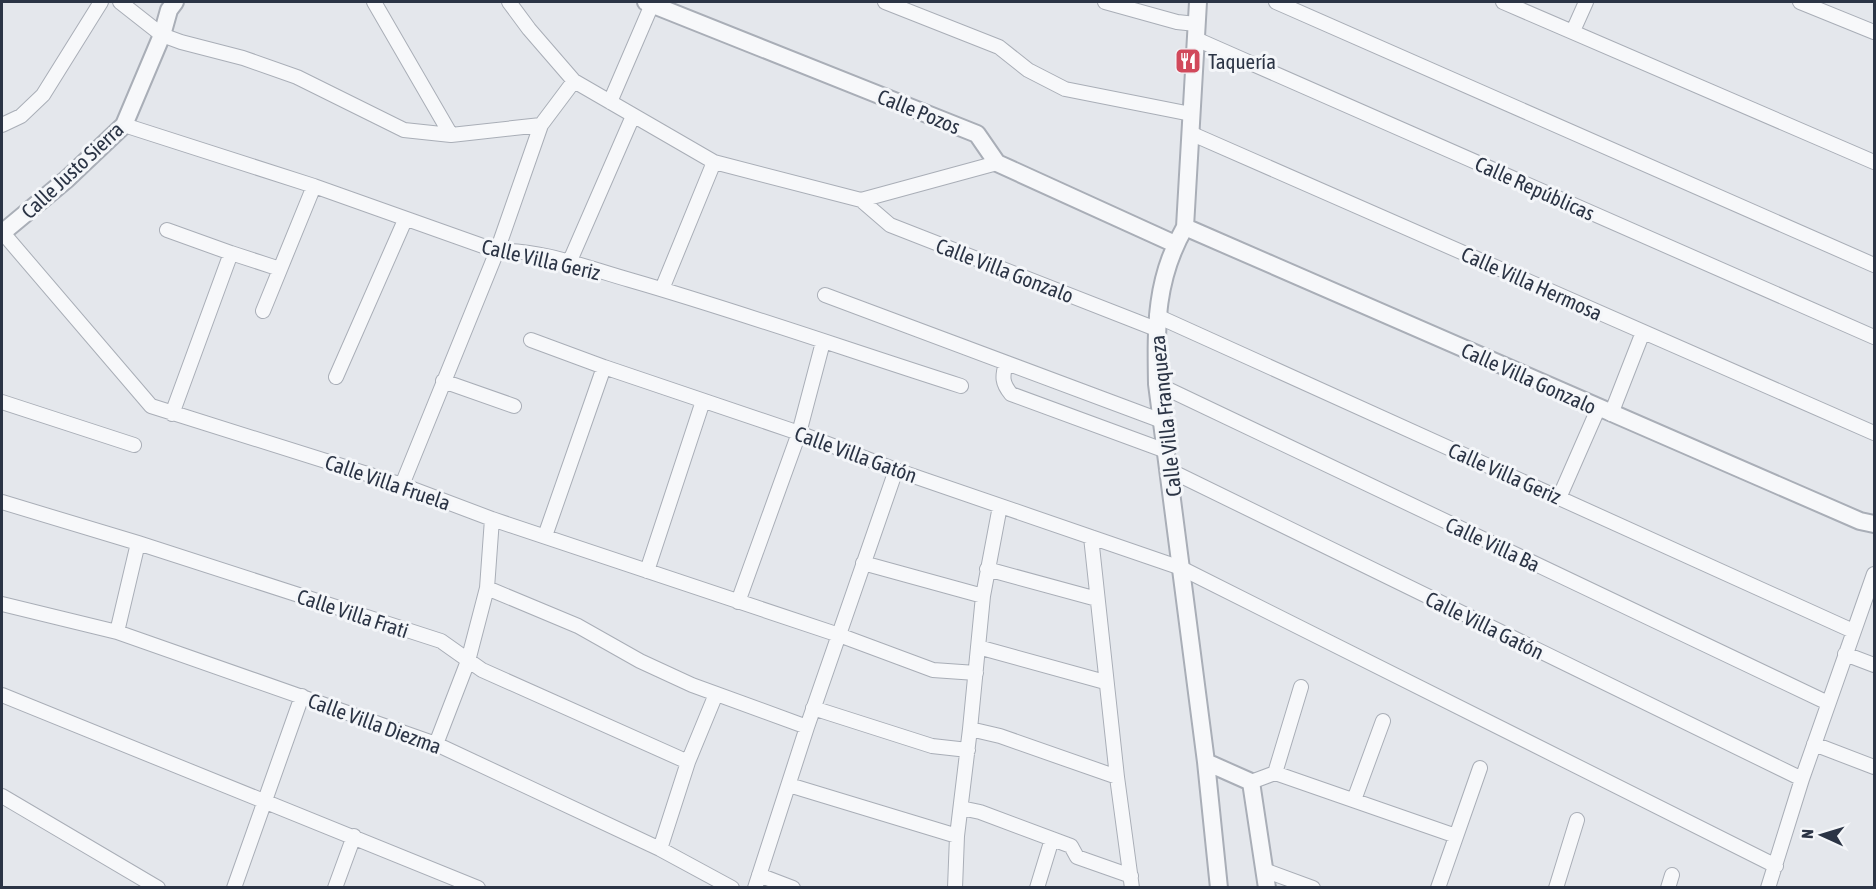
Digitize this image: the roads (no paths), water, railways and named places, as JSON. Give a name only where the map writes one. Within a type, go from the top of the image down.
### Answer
[{"type":"street","points":[[2,125],[21,116],[43,95],[101,2]]},
{"type":"street","points":[[120,2],[162,35],[243,58],[297,77],[404,130],[451,135],[542,125]]},
{"type":"street","name":"Calle Justo Sierra","points":[[2,233],[67,179],[124,125],[162,35],[169,10],[175,2]]},
{"type":"street","points":[[374,2],[451,135]]},
{"type":"street","points":[[509,2],[574,81],[714,162],[861,200],[997,163],[1175,244]]},
{"type":"street","points":[[610,102],[650,2]]},
{"type":"street","name":"Calle Pozos","points":[[650,2],[977,134],[997,163]]},
{"type":"street","points":[[885,2],[999,47],[1028,70],[1065,89],[1191,114]]},
{"type":"street","name":"Calle Repúblicas","points":[[1105,2],[1177,22],[1875,337]]},
{"type":"street","name":"Calle Villa Franqueza","points":[[1198,2],[1185,227],[1175,244],[1164,273],[1156,322],[1157,384],[1206,762],[1218,888]]},
{"type":"street","points":[[1276,2],[1875,265]]},
{"type":"street","points":[[1503,2],[1875,162]]},
{"type":"street","points":[[1573,31],[1586,2]]},
{"type":"street","points":[[1800,2],[1875,32]]},
{"type":"street","points":[[402,485],[496,251],[542,125],[574,81]]},
{"type":"street","points":[[569,263],[633,116]]},
{"type":"street","name":"Calle Villa Geriz","points":[[124,125],[315,186],[496,251],[515,250],[662,289],[961,386]]},
{"type":"street","name":"Calle Villa Hermosa","points":[[1190,133],[1875,433]]},
{"type":"street","points":[[662,289],[714,162]]},
{"type":"street","points":[[263,311],[315,186]]},
{"type":"street","name":"Calle Villa Gonzalo","points":[[861,200],[890,225],[1156,322]]},
{"type":"street","points":[[336,377],[405,220]]},
{"type":"street","name":"Calle Villa Gonzalo","points":[[1185,227],[1860,522],[1875,524]]},
{"type":"street","points":[[166,230],[280,269]]},
{"type":"street","name":"Calle Villa Fruela","points":[[2,233],[151,406],[402,485],[492,519],[839,635],[933,670],[976,673]]},
{"type":"street","points":[[172,414],[231,253]]},
{"type":"street","points":[[825,295],[1162,421]]},
{"type":"street","name":"Calle Villa Geriz","points":[[1156,322],[1559,498],[1853,631]]},
{"type":"street","points":[[1559,498],[1643,332]]},
{"type":"street","name":"Calle Villa Gatón","points":[[531,340],[799,433],[896,470],[1181,568]]},
{"type":"street","points":[[738,602],[799,433],[823,342]]},
{"type":"street","points":[[1006,363],[1002,377],[1004,386],[1011,394],[1166,451]]},
{"type":"street","points":[[545,536],[604,367]]},
{"type":"street","points":[[443,381],[514,406]]},
{"type":"street","name":"Calle Villa Ba","points":[[1157,384],[1828,703]]},
{"type":"street","points":[[647,571],[703,401]]},
{"type":"street","points":[[2,402],[134,445]]},
{"type":"street","points":[[793,888],[757,881],[813,708],[896,470]]},
{"type":"street","name":"Calle Villa Gatón","points":[[1169,470],[1802,780]]},
{"type":"street","name":"Calle Villa Frati","points":[[2,502],[138,543],[441,642],[482,670],[688,762]]},
{"type":"street","points":[[955,888],[957,836],[983,596],[1000,506]]},
{"type":"street","points":[[436,744],[468,661],[487,588],[492,519]]},
{"type":"street","points":[[1091,537],[1117,777],[1131,882]]},
{"type":"street","points":[[117,632],[138,543]]},
{"type":"street","points":[[863,563],[983,596]]},
{"type":"street","points":[[1181,568],[1776,866]]},
{"type":"street","points":[[987,569],[1097,598]]},
{"type":"street","points":[[1768,888],[1814,744],[1875,574]]},
{"type":"street","points":[[487,588],[578,626],[640,661],[692,685],[807,727]]},
{"type":"street","name":"Calle Villa Diezma","points":[[2,604],[117,632],[436,744],[660,849],[732,888]]},
{"type":"street","points":[[978,647],[1106,682]]},
{"type":"street","points":[[1845,654],[1875,665]]},
{"type":"street","points":[[1275,773],[1301,687]]},
{"type":"street","points":[[660,849],[688,762],[716,694]]},
{"type":"street","points":[[2,695],[478,888]]},
{"type":"street","points":[[234,888],[302,696]]},
{"type":"street","points":[[813,708],[932,746],[968,750]]},
{"type":"street","points":[[1354,800],[1383,721]]},
{"type":"street","points":[[970,729],[1000,736],[1117,777]]},
{"type":"street","points":[[1814,744],[1875,766]]},
{"type":"street","points":[[1206,762],[1251,782],[1275,773],[1456,836]]},
{"type":"street","points":[[1437,888],[1480,768]]},
{"type":"street","points":[[1251,782],[1267,888]]},
{"type":"street","points":[[789,786],[957,836]]},
{"type":"street","points":[[2,796],[158,888]]},
{"type":"street","points":[[961,808],[980,812],[1071,846],[1077,856],[1131,882]]},
{"type":"street","points":[[1556,888],[1577,820]]},
{"type":"street","points":[[335,888],[354,836]]},
{"type":"street","points":[[1037,888],[1052,839]]},
{"type":"street","points":[[1264,870],[1313,888]]},
{"type":"street","points":[[438,888],[443,874]]},
{"type":"place","name":"Taquería","points":[[1188,61]]}]
